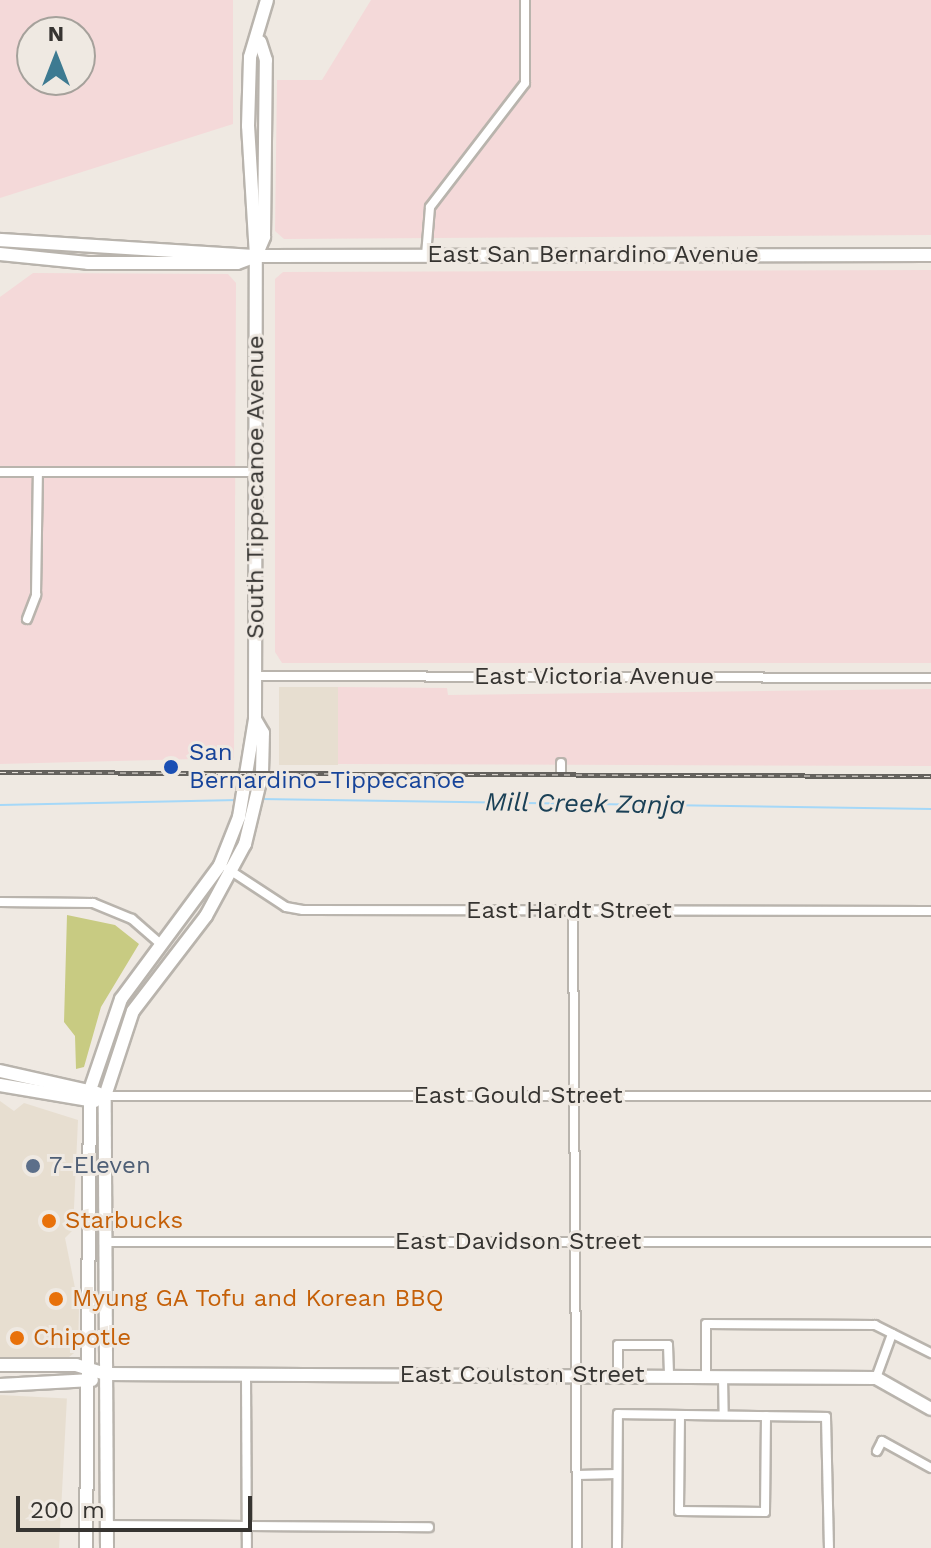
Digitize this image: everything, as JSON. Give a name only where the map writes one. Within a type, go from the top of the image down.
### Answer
[{"type":"main road","name":"South Tippecanoe Avenue","points":[[86,1548],[85,1383],[90,1097],[113,1017],[160,943],[220,865],[239,817],[255,719],[256,256],[264,237],[266,60],[260,42],[267,0]]},
{"type":"main road","points":[[0,240],[256,256]]},
{"type":"main road","points":[[0,254],[88,263],[237,263],[256,256]]},
{"type":"main road","name":"East San Bernardino Avenue","points":[[256,256],[931,255]]},
{"type":"main road","name":"South Tippecanoe Avenue","points":[[107,1548],[105,1096],[133,1011],[233,871],[255,812],[260,788],[263,733],[255,719]]},
{"type":"main road","points":[[160,943],[172,953]]},
{"type":"main road","points":[[0,1071],[90,1097]]},
{"type":"main road","points":[[0,1085],[90,1097],[105,1096]]},
{"type":"main road","points":[[0,1365],[87,1368],[106,1374]]},
{"type":"main road","points":[[0,1385],[85,1383],[106,1374]]},
{"type":"main road","name":"East Coulston Street","points":[[106,1374],[706,1374],[876,1378],[931,1409]]},
{"type":"main road","points":[[85,1506],[106,1525]]},
{"type":"street","points":[[426,255],[435,199],[525,83],[525,0]]},
{"type":"street","points":[[0,472],[256,472]]},
{"type":"street","points":[[27,619],[36,595],[38,472]]},
{"type":"street","name":"East Victoria Avenue","points":[[256,676],[931,678]]},
{"type":"street","name":"East Hardt Street","points":[[220,865],[295,909],[931,911]]},
{"type":"street","points":[[0,902],[93,903],[132,919],[160,943]]},
{"type":"street","points":[[573,911],[571,1242],[577,1376],[577,1548]]},
{"type":"street","name":"East Gould Street","points":[[105,1096],[931,1096]]},
{"type":"street","name":"East Davidson Street","points":[[106,1242],[931,1242]]},
{"type":"street","points":[[706,1374],[706,1324],[859,1324],[892,1334],[931,1353]]},
{"type":"street","points":[[876,1378],[892,1334]]},
{"type":"street","points":[[618,1374],[618,1345],[668,1345],[669,1374]]},
{"type":"street","points":[[723,1375],[724,1415]]},
{"type":"street","points":[[246,1376],[247,1548]]},
{"type":"street","points":[[617,1548],[618,1414],[826,1417],[829,1548]]},
{"type":"street","points":[[680,1415],[679,1511],[765,1512],[766,1416]]},
{"type":"street","points":[[877,1451],[882,1441],[931,1468]]},
{"type":"street","points":[[577,1475],[617,1474]]},
{"type":"street","points":[[106,1525],[429,1527]]},
{"type":"shaded area","points":[[0,0],[233,0],[233,124],[0,198]]},
{"type":"shaded area","points":[[371,0],[931,0],[931,235],[284,239],[275,231],[277,80],[322,80]]},
{"type":"shaded area","points":[[931,270],[931,663],[282,663],[275,652],[275,279],[283,272]]},
{"type":"shaded area","points":[[33,273],[228,274],[236,283],[234,758],[0,764],[0,297]]},
{"type":"shaded area","points":[[279,687],[338,687],[338,765],[279,765]]},
{"type":"shaded area","points":[[338,687],[447,688],[448,695],[931,689],[931,766],[338,764]]},
{"type":"shaded area","points":[[0,1101],[14,1111],[24,1103],[78,1120],[73,1230],[65,1238],[79,1308],[78,1350],[69,1357],[0,1357]]},
{"type":"shaded area","points":[[0,1395],[67,1399],[59,1548],[0,1548]]},
{"type":"green space","points":[[67,915],[115,925],[139,944],[101,1007],[84,1067],[76,1069],[75,1036],[64,1022]]},
{"type":"waterway","name":"Mill Creek Zanja","points":[[260,799],[931,809]]},
{"type":"waterway","name":"Mill Creek Zanja","points":[[0,805],[238,800]]},
{"type":"railway","points":[[0,772],[931,776]]},
{"type":"place","name":"San Bernardino–Tippecanoe","points":[[171,767]]},
{"type":"place","name":"7-Eleven","points":[[33,1166]]},
{"type":"place","name":"Starbucks","points":[[49,1221]]},
{"type":"place","name":"Myung GA Tofu and Korean BBQ","points":[[56,1299]]},
{"type":"place","name":"Chipotle","points":[[17,1338]]}]
